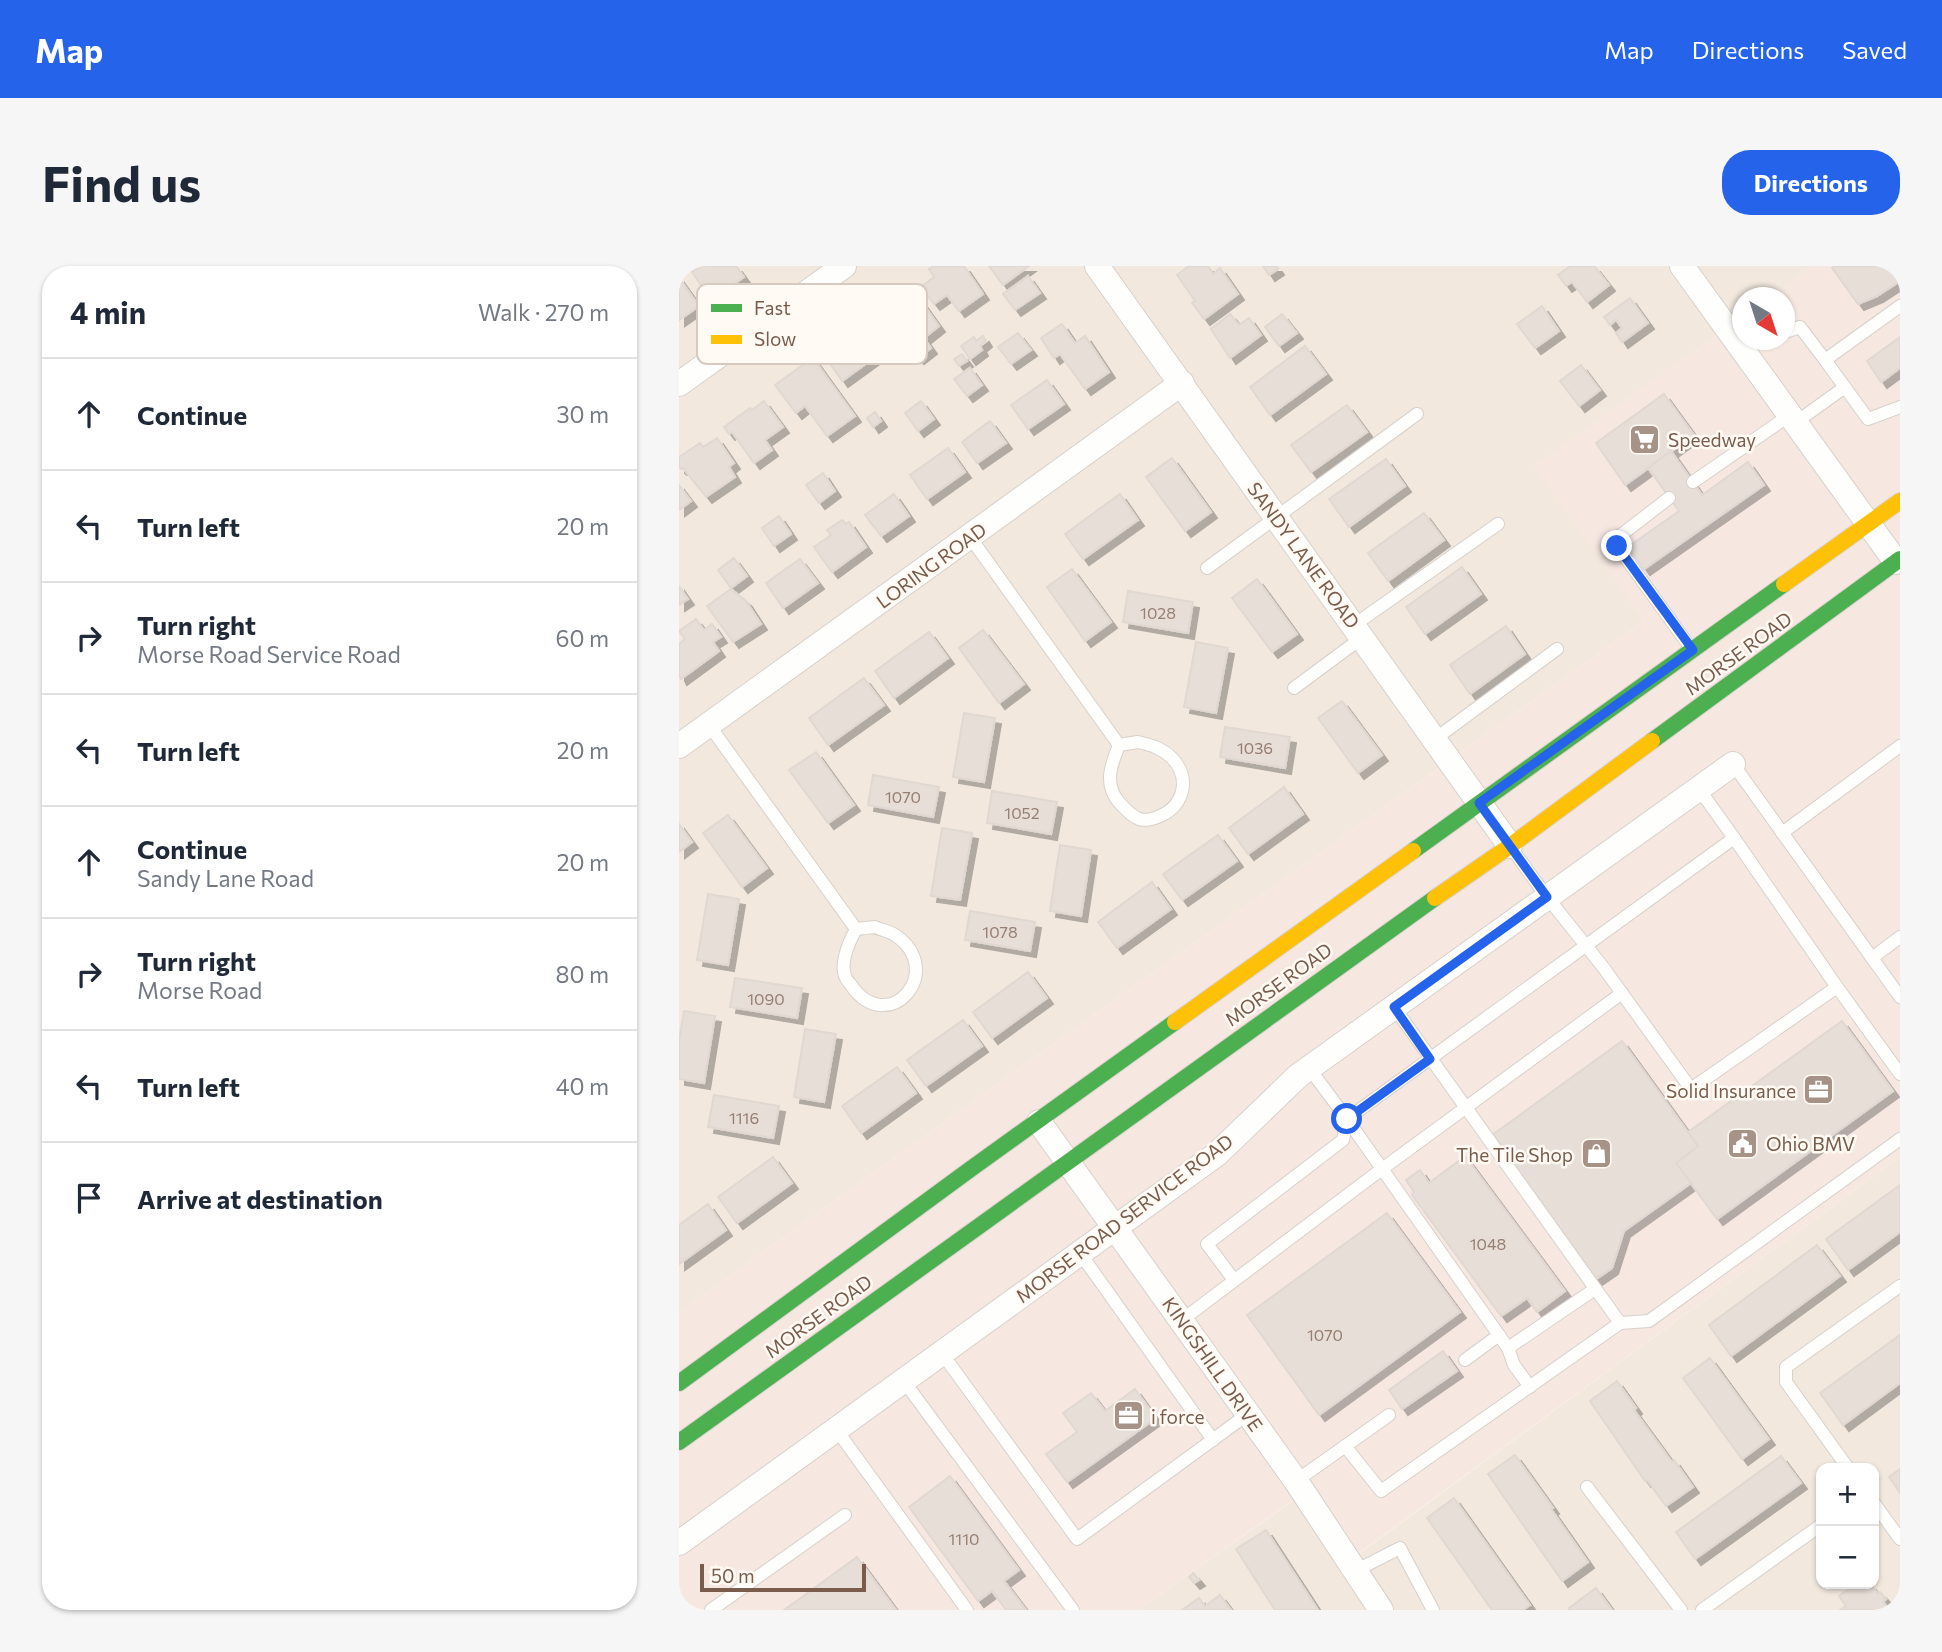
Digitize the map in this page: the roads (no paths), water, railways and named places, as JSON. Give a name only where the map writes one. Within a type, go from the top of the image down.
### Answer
[{"type":"main road","name":"MORSE ROAD","points":[[679,1383],[1900,500]]},
{"type":"main road","name":"MORSE ROAD","points":[[679,1442],[1377,938],[1510,846],[1898,560]]},
{"type":"street","points":[[819,284],[844,266]]},
{"type":"street","name":"SANDY LANE ROAD","points":[[1097,266],[1510,846]]},
{"type":"street","points":[[1682,266],[1732,322]]},
{"type":"street","points":[[1755,350],[1792,419],[1898,560]]},
{"type":"street","points":[[679,384],[707,364]]},
{"type":"street","name":"LORING ROAD","points":[[679,746],[1182,383]]},
{"type":"street","name":"MORSE ROAD SERVICE ROAD","points":[[679,1543],[1217,1154],[1298,1076],[1733,764]]},
{"type":"street","name":"KINGSHILL DRIVE","points":[[1039,1122],[1296,1481],[1381,1610]]},
{"type":"lane","points":[[1825,360],[1900,306]]},
{"type":"lane","points":[[1795,329],[1800,327],[1868,419],[1900,407]]},
{"type":"lane","points":[[1693,482],[1845,387]]},
{"type":"lane","points":[[1207,568],[1417,414]]},
{"type":"lane","points":[[1669,498],[1617,538],[1617,546],[1693,650]]},
{"type":"lane","points":[[1294,688],[1359,631],[1498,524]]},
{"type":"lane","points":[[970,537],[1119,746]]},
{"type":"lane","points":[[1435,739],[1557,649]]},
{"type":"lane","points":[[709,725],[856,929]]},
{"type":"lane","points":[[1138,742],[1157,747],[1174,760],[1183,780],[1181,796],[1170,812],[1140,820],[1124,809],[1111,793],[1110,766],[1119,746],[1138,742]]},
{"type":"lane","points":[[1782,833],[1900,746]]},
{"type":"lane","points":[[1733,764],[1900,997]]},
{"type":"lane","points":[[1699,789],[1900,1074]]},
{"type":"lane","points":[[1234,1280],[1207,1244],[1343,1140],[1347,1119],[1734,838]]},
{"type":"lane","points":[[1510,846],[1691,1088],[1837,987]]},
{"type":"lane","points":[[875,927],[894,934],[909,947],[917,968],[914,985],[902,999],[887,1005],[872,1005],[857,993],[844,976],[846,949],[856,929],[875,927]]},
{"type":"lane","points":[[1872,958],[1900,937]]},
{"type":"lane","points":[[1182,1320],[1622,993]]},
{"type":"lane","points":[[1394,1007],[1620,1323]]},
{"type":"lane","points":[[1309,1068],[1499,1335],[1508,1348],[1514,1365],[1530,1387]]},
{"type":"lane","points":[[1345,1446],[1381,1491],[1620,1323],[1649,1321],[1900,1139]]},
{"type":"lane","points":[[1080,1253],[1213,1440]]},
{"type":"lane","points":[[1845,1463],[1786,1382],[1786,1367],[1900,1286]]},
{"type":"lane","points":[[1508,1348],[1595,1289]]},
{"type":"lane","points":[[1465,1360],[1499,1335]]},
{"type":"lane","points":[[941,1352],[1077,1539],[1248,1414]]},
{"type":"lane","points":[[904,1380],[1073,1610]]},
{"type":"lane","points":[[1296,1481],[1389,1415]]},
{"type":"lane","points":[[836,1429],[967,1610]]},
{"type":"lane","points":[[1587,1487],[1681,1610]]},
{"type":"lane","points":[[1879,1510],[1900,1539]]},
{"type":"lane","points":[[711,1610],[845,1515]]},
{"type":"lane","points":[[1702,1610],[1820,1526]]},
{"type":"lane","points":[[1355,1571],[1400,1548],[1433,1610]]},
{"type":"place","name":"Speedway","points":[[1645,439]]},
{"type":"place","name":"Solid Insurance","points":[[1819,1090]]},
{"type":"place","name":"Ohio BMV","points":[[1743,1143]]},
{"type":"place","name":"The Tile Shop","points":[[1596,1154]]},
{"type":"place","name":"i force","points":[[1128,1416]]}]
